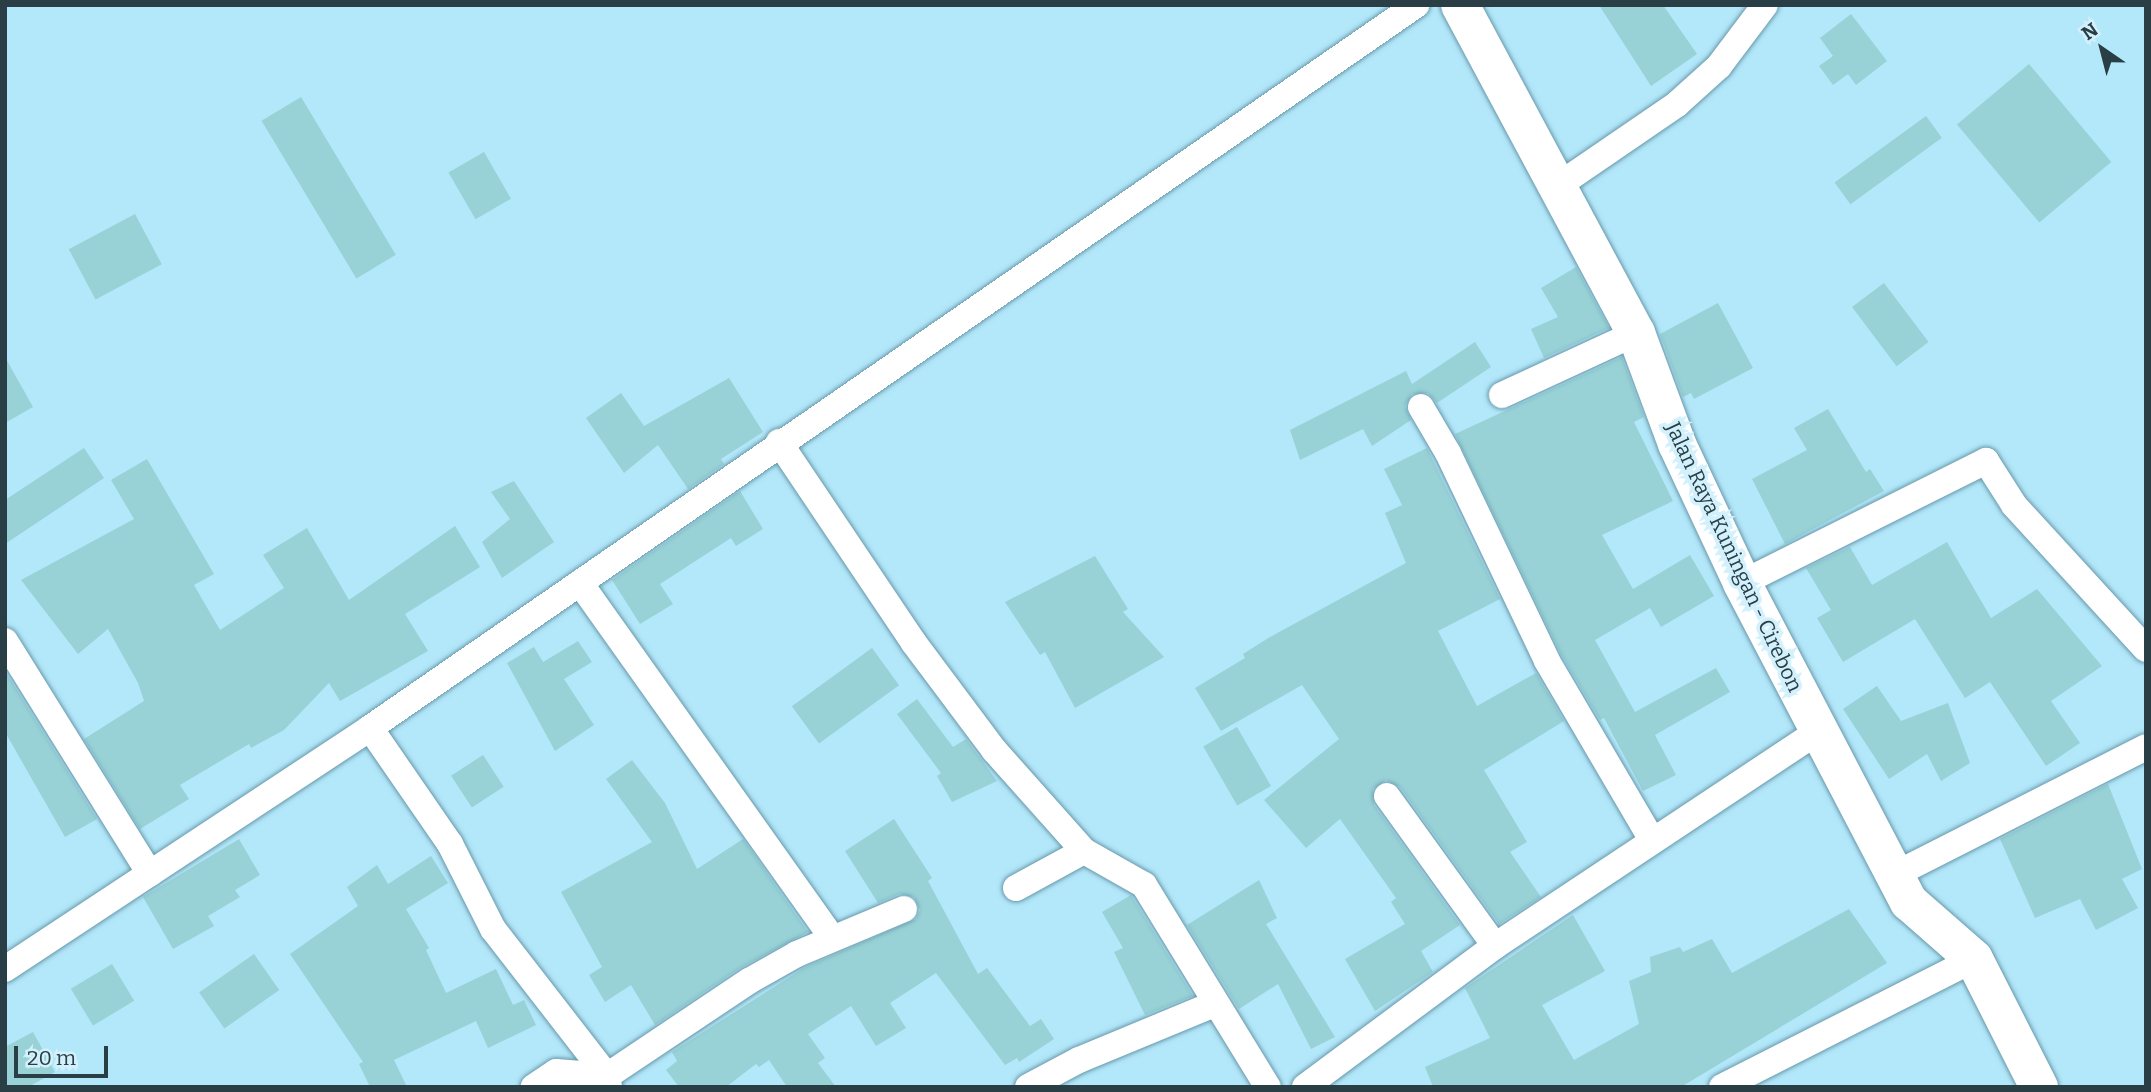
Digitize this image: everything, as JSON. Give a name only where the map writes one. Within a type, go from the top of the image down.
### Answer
[{"type":"highway","name":"Jalan Raya Kuningan - Cirebon","points":[[1460,5],[1636,333],[1677,444],[1742,583],[1909,902],[1973,959],[2039,1087]]},
{"type":"street","points":[[5,969],[370,728],[779,442],[1416,5]]},
{"type":"street","points":[[1556,187],[1677,103],[1719,66],[1765,5]]},
{"type":"street","points":[[1502,395],[1636,333]]},
{"type":"street","points":[[1421,407],[1448,453],[1547,662],[1652,840]]},
{"type":"street","points":[[779,442],[914,643],[994,750],[1084,851],[1144,885],[1214,1004],[1268,1087]]},
{"type":"street","points":[[1742,583],[1986,461],[2014,505],[2146,649]]},
{"type":"street","points":[[580,583],[832,938]]},
{"type":"street","points":[[5,641],[149,874]]},
{"type":"street","points":[[370,728],[450,844],[493,929],[608,1081]]},
{"type":"street","points":[[1305,1087],[1495,946],[1818,731]]},
{"type":"street","points":[[1896,874],[2146,747]]},
{"type":"street","points":[[1387,796],[1495,946]]},
{"type":"street","points":[[1016,888],[1084,851]]},
{"type":"street","points":[[534,1087],[556,1072],[608,1081],[740,986],[832,938],[904,908]]},
{"type":"street","points":[[1722,1087],[1973,959]]},
{"type":"street","points":[[1028,1087],[1079,1060],[1214,1004]]},
{"type":"building","points":[[1599,5],[1663,5],[1697,54],[1651,86]]},
{"type":"building","points":[[1851,14],[1887,61],[1856,85],[1848,74],[1833,85],[1819,66],[1833,56],[1820,38]]},
{"type":"building","points":[[2029,64],[2111,162],[2039,222],[1957,124]]},
{"type":"building","points":[[301,97],[396,255],[356,278],[262,121]]},
{"type":"building","points":[[1926,116],[1942,138],[1850,204],[1835,182]]},
{"type":"building","points":[[484,152],[511,199],[475,219],[448,173]]},
{"type":"building","points":[[135,214],[162,264],[96,300],[69,249]]},
{"type":"building","points":[[1576,267],[1609,328],[1544,358],[1531,329],[1558,317],[1541,288]]},
{"type":"building","points":[[1884,283],[1929,342],[1897,366],[1852,307]]},
{"type":"building","points":[[1718,303],[1753,368],[1694,399],[1691,393],[1683,397],[1660,334]]},
{"type":"building","points":[[1475,342],[1491,367],[1437,403],[1428,393],[1412,394],[1405,406],[1411,420],[1372,446],[1363,429],[1300,460],[1290,430],[1406,371],[1412,384]]},
{"type":"building","points":[[5,357],[33,407],[5,423]]},
{"type":"building","points":[[1622,357],[1644,417],[1634,422],[1673,501],[1602,535],[1633,589],[1690,555],[1714,596],[1661,627],[1650,608],[1595,640],[1635,712],[1716,668],[1730,692],[1655,735],[1676,775],[1643,791],[1604,718],[1600,720],[1561,654],[1455,434]]},
{"type":"building","points":[[729,378],[763,432],[721,459],[724,464],[688,489],[658,445],[624,473],[586,418],[621,393],[644,426]]},
{"type":"building","points":[[1828,409],[1866,472],[1870,469],[1884,491],[1785,544],[1752,479],[1807,450],[1794,428]]},
{"type":"building","points":[[84,448],[104,478],[5,544],[5,500]]},
{"type":"building","points":[[1427,448],[1500,599],[1438,631],[1477,706],[1536,673],[1564,721],[1484,770],[1527,842],[1510,852],[1541,897],[1499,924],[1400,787],[1386,780],[1373,789],[1374,805],[1460,925],[1421,951],[1433,972],[1375,1011],[1345,959],[1405,924],[1391,902],[1396,898],[1340,819],[1306,848],[1264,800],[1339,739],[1302,685],[1221,731],[1195,688],[1245,658],[1243,654],[1270,637],[1406,563],[1385,513],[1402,505],[1384,469]]},
{"type":"building","points":[[147,459],[214,574],[194,585],[220,630],[284,588],[263,555],[307,528],[349,600],[455,526],[480,567],[405,614],[428,651],[340,701],[329,683],[284,730],[251,748],[249,744],[180,785],[189,799],[140,829],[84,739],[144,701],[138,683],[108,629],[78,654],[21,580],[134,519],[111,480]]},
{"type":"building","points":[[514,481],[554,542],[502,578],[482,542],[510,519],[491,492]]},
{"type":"building","points":[[740,491],[763,529],[736,546],[731,538],[660,584],[673,604],[640,624],[612,580]]},
{"type":"building","points":[[1947,542],[1991,618],[2037,589],[2102,666],[2051,701],[2080,743],[2046,766],[1990,682],[1965,698],[1915,619],[1843,662],[1817,618],[1831,610],[1806,568],[1850,547],[1872,585]]},
{"type":"building","points":[[1095,556],[1128,609],[1123,612],[1164,657],[1075,708],[1045,652],[1040,655],[1005,602]]},
{"type":"building","points":[[578,641],[592,662],[564,679],[594,725],[555,751],[507,663],[534,647],[543,662]]},
{"type":"building","points":[[872,648],[899,685],[819,743],[792,706]]},
{"type":"building","points":[[5,671],[97,819],[65,837],[5,732]]},
{"type":"building","points":[[1877,686],[1901,721],[1948,703],[1970,763],[1941,781],[1927,754],[1889,779],[1843,709]]},
{"type":"building","points":[[917,699],[953,747],[966,739],[997,781],[952,802],[937,776],[941,773],[897,714]]},
{"type":"building","points":[[1237,727],[1271,786],[1237,805],[1203,746]]},
{"type":"building","points":[[483,755],[504,787],[472,808],[451,776]]},
{"type":"building","points":[[632,760],[665,803],[697,869],[743,839],[808,932],[740,968],[655,1025],[631,985],[605,1002],[589,975],[602,967],[561,892],[652,842],[606,779]]},
{"type":"building","points":[[2108,784],[2142,869],[2122,879],[2138,908],[2096,930],[2080,899],[2035,918],[2000,839]]},
{"type":"building","points":[[894,819],[932,878],[928,881],[978,974],[987,968],[1030,1026],[1041,1019],[1054,1039],[1019,1062],[1017,1058],[1005,1065],[936,973],[890,1003],[906,1028],[876,1046],[851,1006],[808,1034],[825,1058],[818,1063],[836,1087],[787,1087],[769,1060],[759,1067],[756,1064],[726,1087],[679,1087],[666,1070],[677,1061],[672,1052],[804,968],[916,919],[920,910],[914,897],[899,894],[878,903],[845,851]]},
{"type":"building","points":[[239,839],[260,875],[235,890],[240,897],[208,916],[214,926],[173,949],[143,897]]},
{"type":"building","points":[[431,856],[448,883],[406,909],[429,948],[426,950],[446,993],[496,969],[513,1005],[524,1000],[536,1025],[488,1048],[476,1021],[394,1060],[407,1087],[370,1087],[359,1064],[363,1062],[290,954],[358,906],[347,887],[377,865],[388,884]]},
{"type":"building","points":[[1259,880],[1277,918],[1266,924],[1335,1037],[1311,1049],[1278,984],[1239,1009],[1187,925]]},
{"type":"building","points":[[1131,895],[1193,996],[1145,1015],[1114,952],[1123,948],[1102,912]]},
{"type":"building","points":[[1849,909],[1887,963],[1681,1087],[1433,1087],[1425,1067],[1490,1038],[1465,988],[1573,915],[1605,971],[1542,1005],[1574,1060],[1639,1024],[1629,981],[1651,972],[1650,957],[1680,947],[1683,952],[1712,939],[1732,973]]},
{"type":"building","points":[[254,954],[279,990],[224,1028],[199,992]]},
{"type":"building","points":[[112,964],[134,1001],[93,1026],[71,989]]},
{"type":"building","points":[[33,1032],[55,1072],[28,1087],[5,1087],[5,1047]]}]
